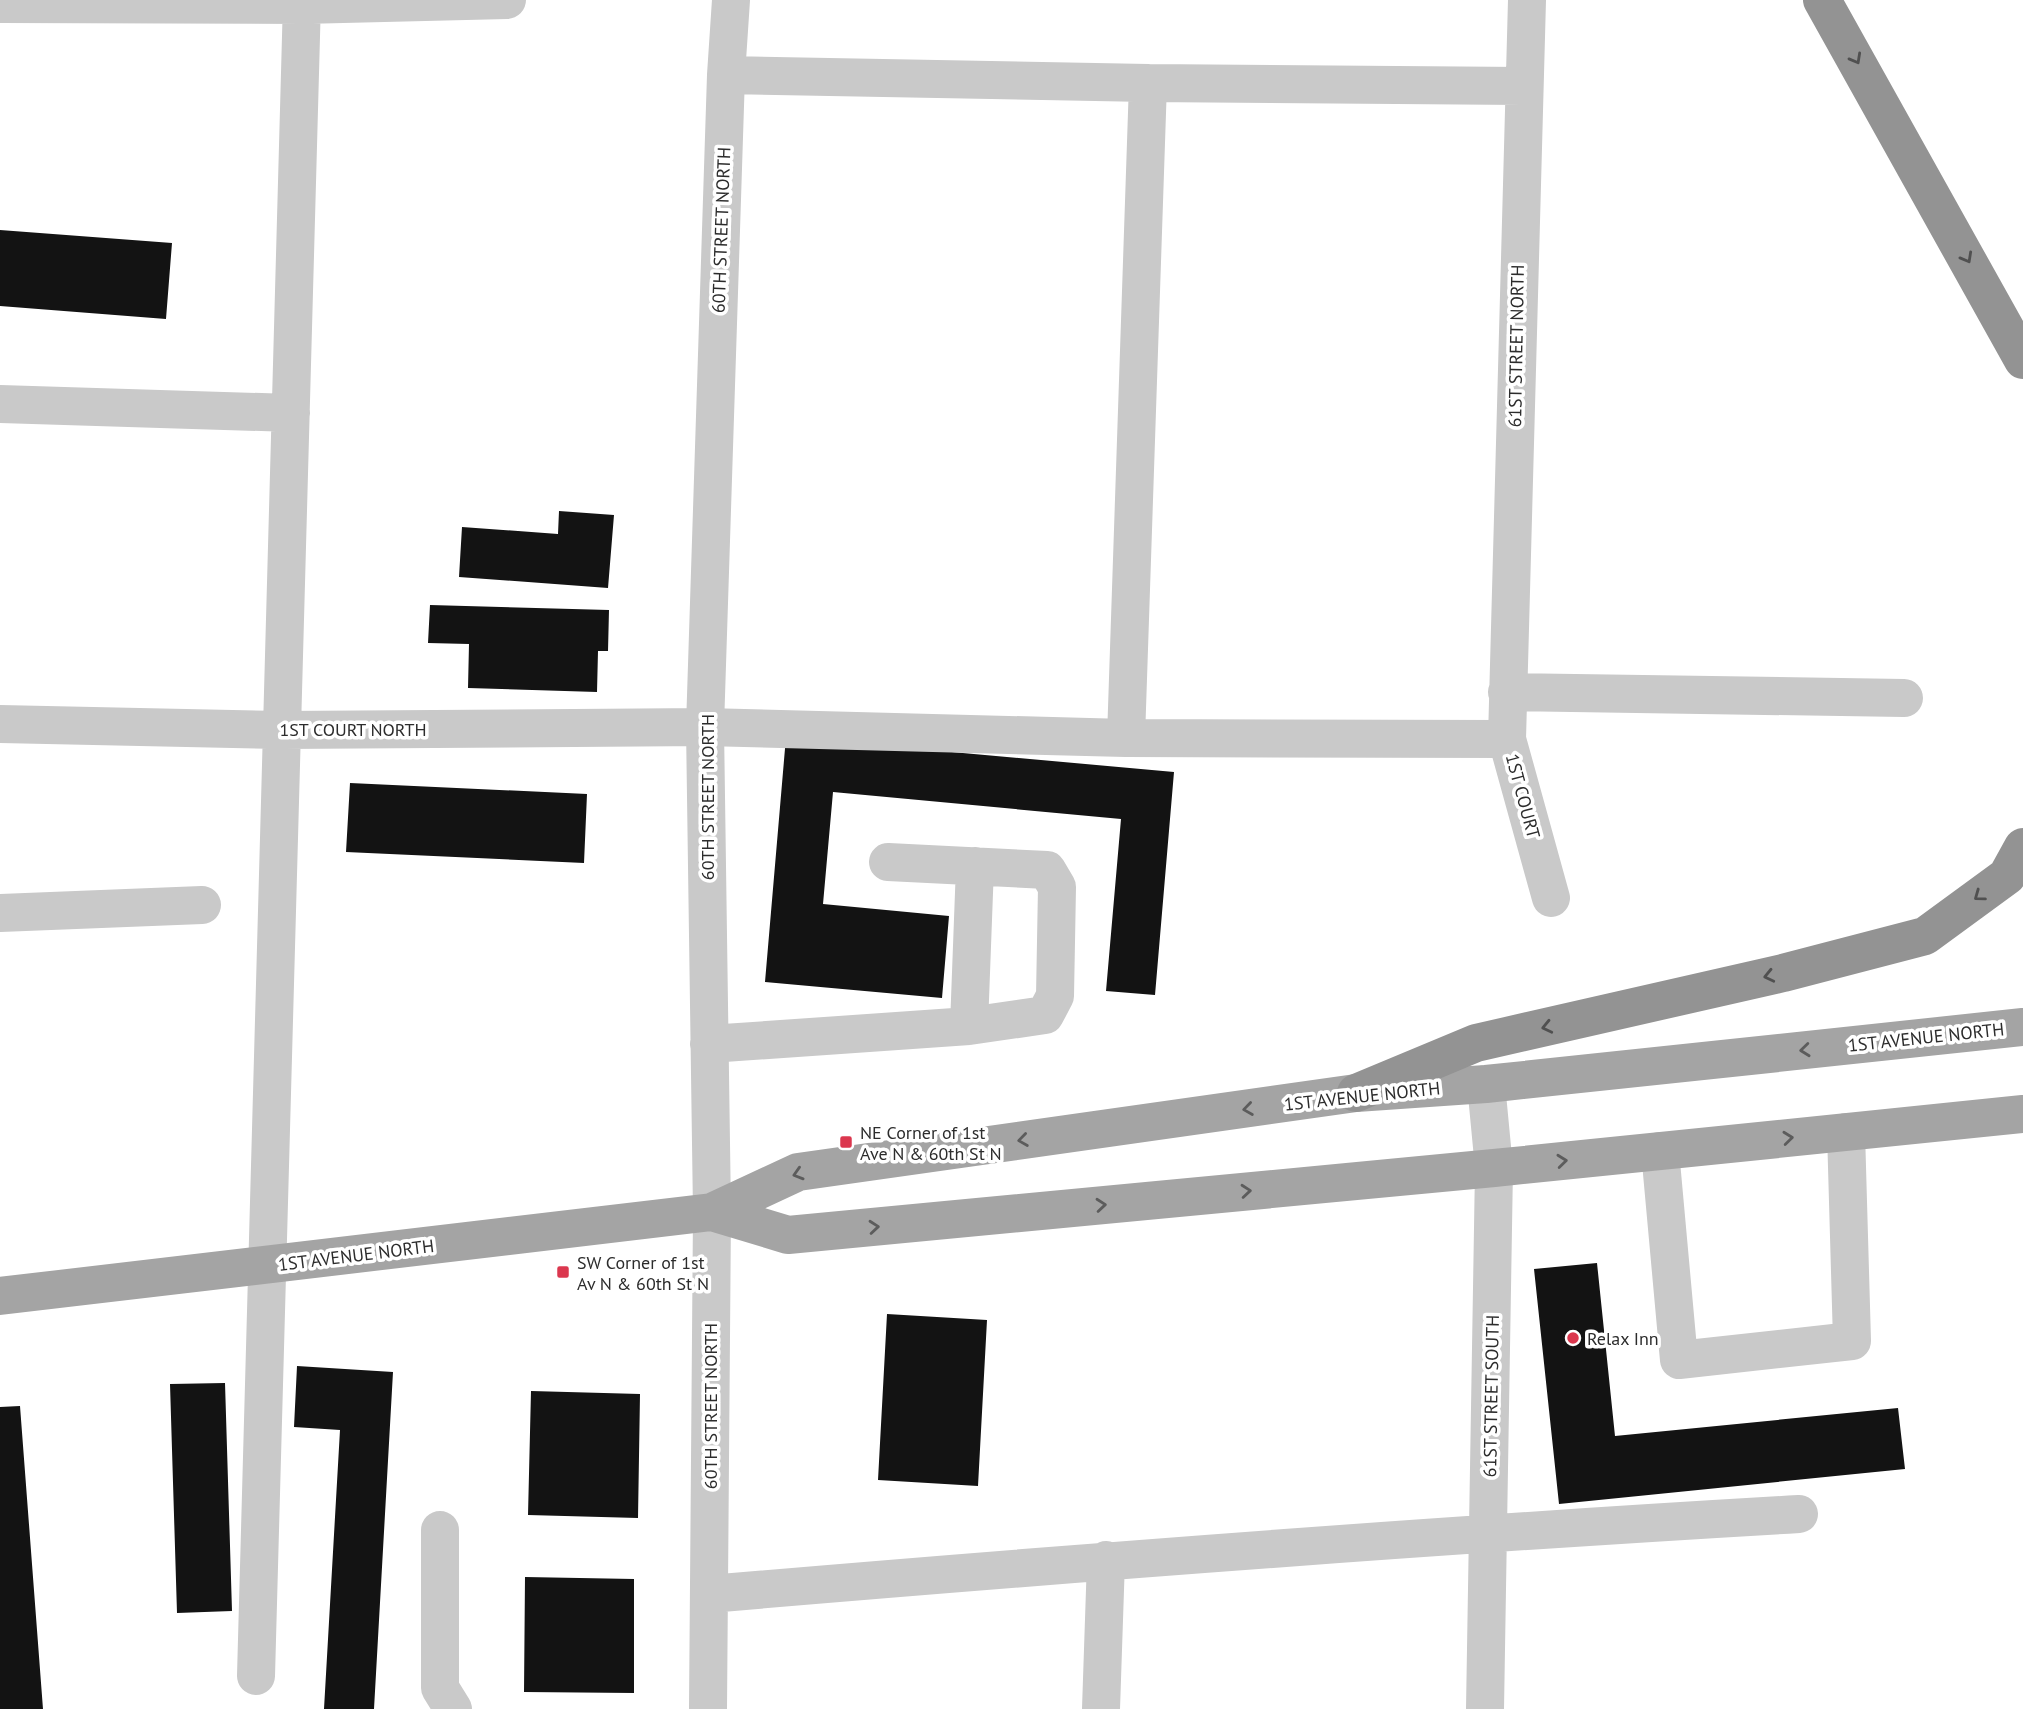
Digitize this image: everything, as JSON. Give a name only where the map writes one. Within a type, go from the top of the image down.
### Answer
[{"type":"highway","points":[[1822,0],[2023,360]]},
{"type":"highway","points":[[1990,299],[2023,333]]},
{"type":"highway","points":[[1356,1093],[1476,1043],[1783,973],[1925,936],[2007,876],[2023,846]]},
{"type":"main road","name":"1ST AVENUE NORTH","points":[[0,1296],[712,1212],[798,1172],[1356,1093],[1486,1084],[2023,1027]]},
{"type":"main road","name":"1ST AVENUE NORTH","points":[[712,1212],[788,1235],[1494,1168],[2023,1114]]},
{"type":"street","points":[[0,4],[507,0]]},
{"type":"street","name":"60TH STREET NORTH","points":[[708,1709],[712,1212],[705,727],[726,75],[731,0]]},
{"type":"street","name":"61ST STREET NORTH","points":[[1507,692],[1527,0]]},
{"type":"street","points":[[256,1676],[302,2]]},
{"type":"street","points":[[726,75],[1148,83],[1523,86]]},
{"type":"street","points":[[1126,738],[1148,83]]},
{"type":"street","points":[[0,404],[291,412]]},
{"type":"street","points":[[1507,692],[1904,698]]},
{"type":"street","name":"1ST COURT","points":[[1507,692],[1507,739],[1551,898]]},
{"type":"street","name":"1ST COURT NORTH","points":[[0,724],[283,730],[705,727],[1126,738],[1507,739]]},
{"type":"street","points":[[709,1044],[969,1026],[1045,1015],[1055,996],[1057,887],[1047,870],[888,862]]},
{"type":"street","points":[[969,1026],[975,866]]},
{"type":"street","points":[[0,913],[202,905]]},
{"type":"street","name":"61ST STREET SOUTH","points":[[1485,1709],[1494,1168],[1486,1084]]},
{"type":"street","points":[[1660,1151],[1679,1360],[1852,1341],[1846,1132]]},
{"type":"street","points":[[709,1594],[1106,1560],[1489,1532],[1799,1514]]},
{"type":"street","points":[[440,1530],[440,1688],[453,1709]]},
{"type":"street","points":[[1101,1709],[1106,1560]]},
{"type":"building","points":[[0,230],[172,243],[166,319],[0,306]]},
{"type":"building","points":[[559,511],[614,515],[608,588],[459,577],[462,527],[558,534]]},
{"type":"building","points":[[430,605],[609,610],[608,651],[598,651],[597,692],[468,688],[469,644],[428,643]]},
{"type":"building","points":[[786,737],[1174,772],[1155,995],[1106,991],[1121,819],[833,792],[823,904],[949,916],[942,998],[765,982]]},
{"type":"building","points":[[350,783],[587,794],[584,863],[346,852]]},
{"type":"building","name":"Relax Inn","points":[[1597,1263],[1615,1436],[1898,1408],[1905,1469],[1559,1504],[1534,1269]]},
{"type":"building","points":[[887,1314],[987,1320],[978,1486],[878,1480]]},
{"type":"building","points":[[297,1366],[393,1372],[374,1709],[324,1709],[340,1430],[294,1427]]},
{"type":"building","points":[[225,1383],[232,1611],[177,1613],[170,1384]]},
{"type":"building","points":[[531,1391],[640,1394],[638,1518],[528,1515]]},
{"type":"building","points":[[20,1406],[43,1709],[0,1709],[0,1407]]},
{"type":"building","points":[[525,1577],[634,1579],[634,1693],[524,1692]]},
{"type":"place","name":"NE Corner of 1st Ave N & 60th St N","points":[[846,1142]]},
{"type":"place","name":"SW Corner of 1st Av N & 60th St N","points":[[563,1272]]},
{"type":"place","name":"Relax Inn","points":[[1573,1338]]}]
